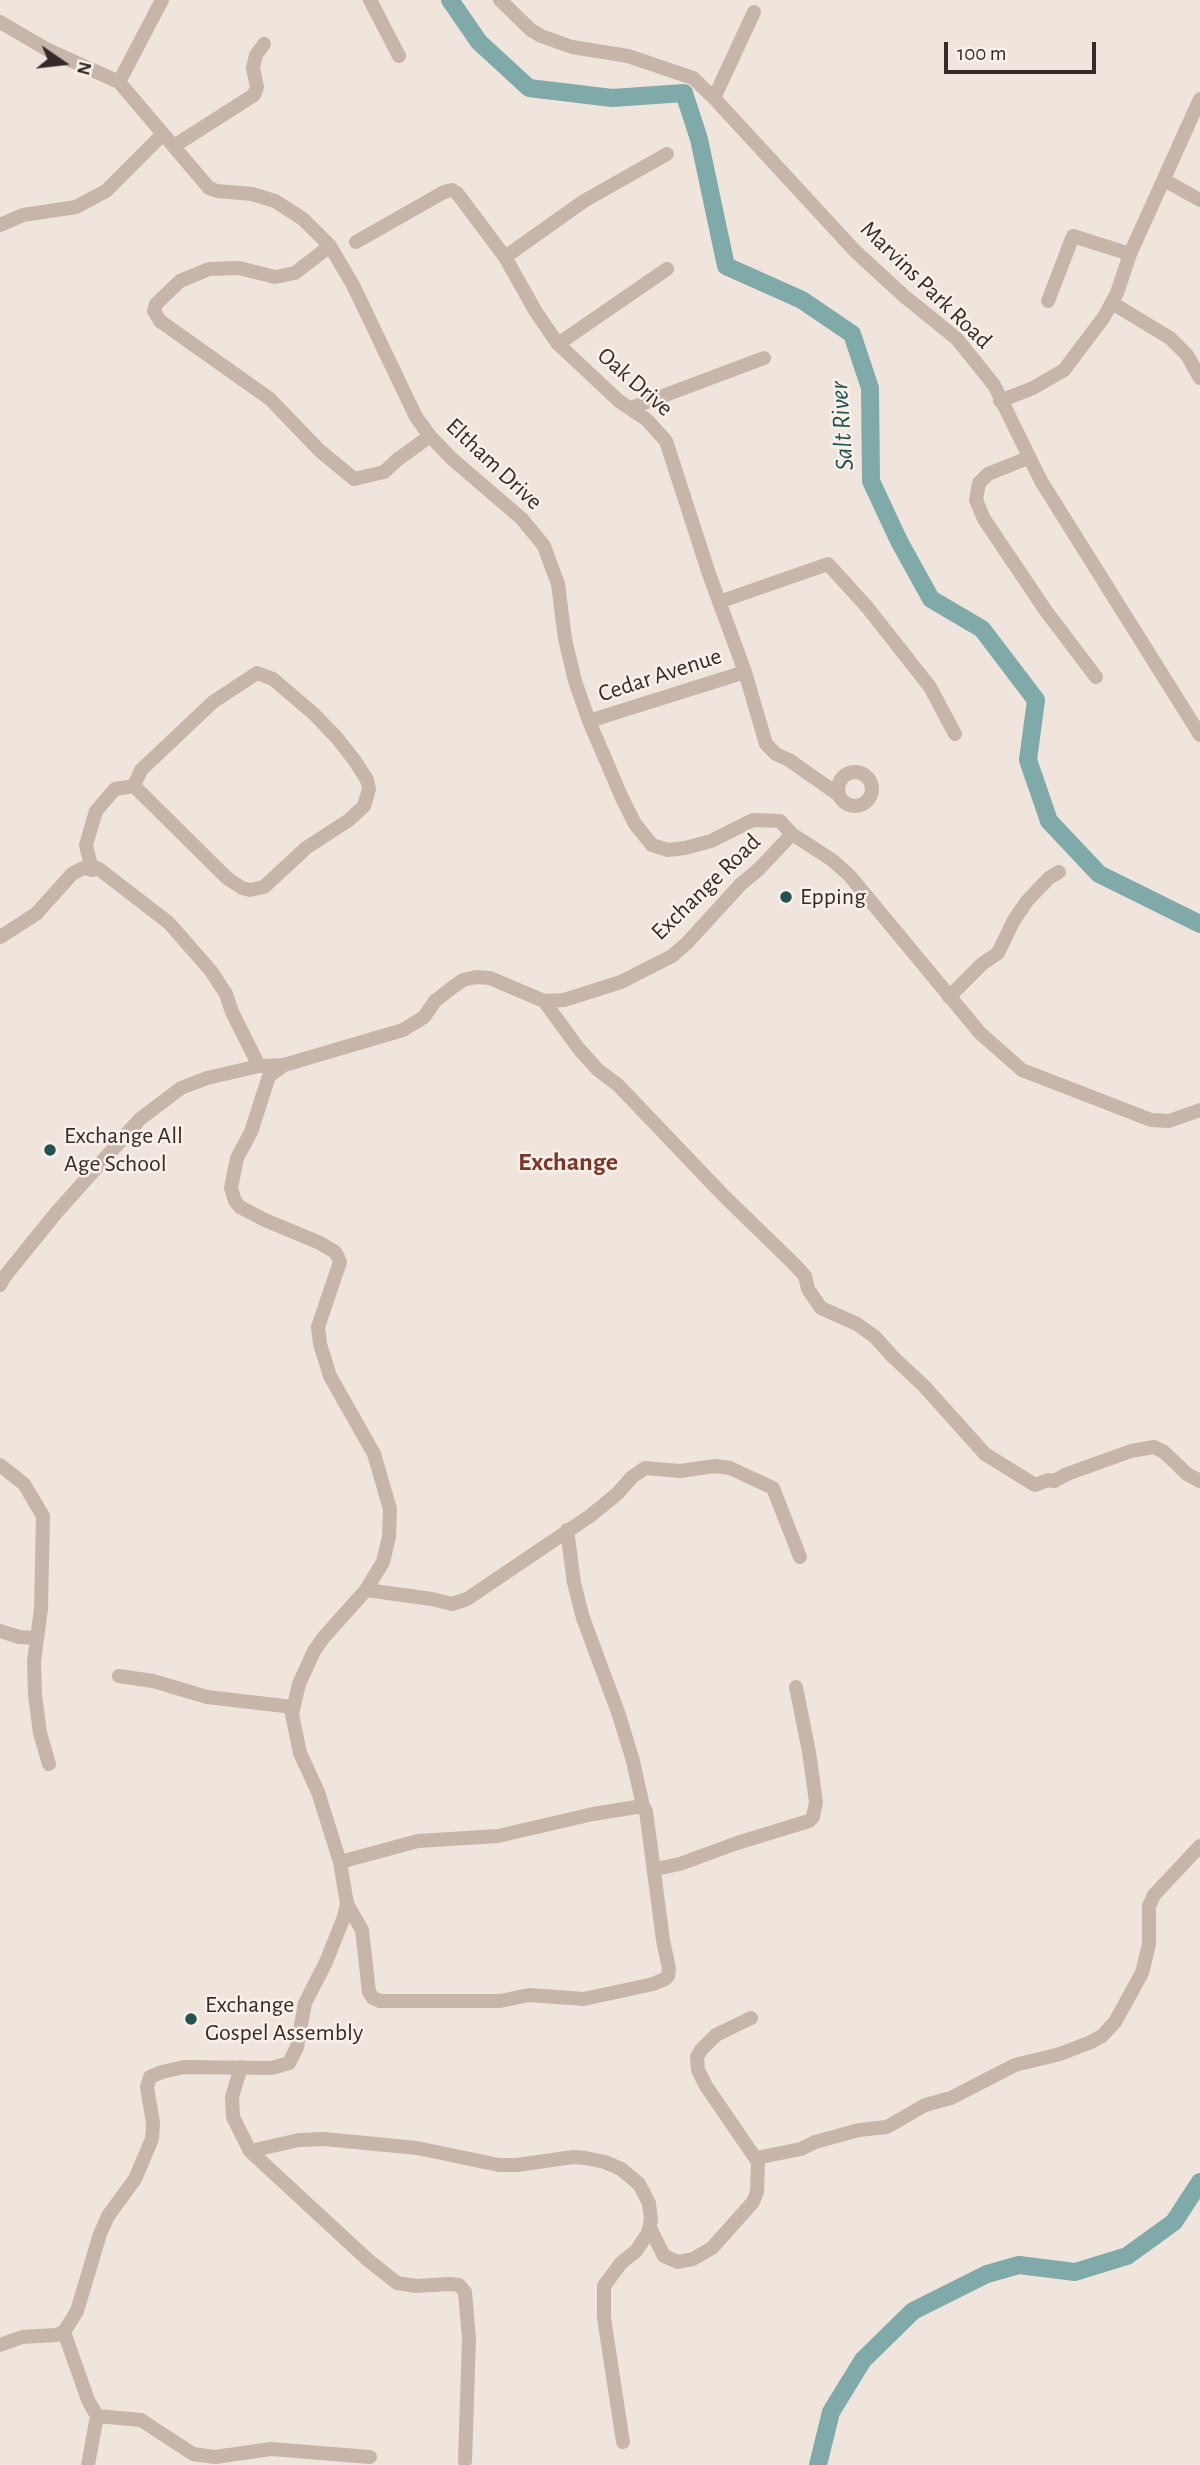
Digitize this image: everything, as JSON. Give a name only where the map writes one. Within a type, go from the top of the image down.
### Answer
[{"type":"street","points":[[119,82],[162,0]]},
{"type":"street","points":[[370,0],[399,56]]},
{"type":"street","name":"Marvins Park Road","points":[[500,0],[541,36],[572,47],[628,56],[687,75],[714,98],[855,251],[957,339],[989,379],[1028,458],[1200,735]]},
{"type":"street","points":[[714,98],[754,12]]},
{"type":"street","name":"Eltham Drive","points":[[0,22],[48,50],[119,82],[209,188],[252,194],[275,201],[303,219],[330,246],[353,285],[416,417],[430,436],[522,519],[544,546],[558,584],[565,639],[589,722],[635,824],[652,845],[668,850],[685,848],[711,841],[753,820],[780,821],[792,834]]},
{"type":"street","points":[[174,146],[254,95],[257,87],[253,68],[256,55],[264,44]]},
{"type":"street","points":[[1000,401],[1033,388],[1064,370],[1092,334],[1112,303],[1130,254],[1200,99]]},
{"type":"street","points":[[0,225],[23,215],[76,207],[106,191],[163,134]]},
{"type":"street","points":[[505,257],[584,201],[667,154]]},
{"type":"street","points":[[1164,180],[1200,200]]},
{"type":"street","name":"Oak Drive","points":[[356,242],[444,192],[452,190],[457,193],[505,257],[536,312],[558,344],[619,401],[659,432],[671,451],[719,602],[745,672],[766,744],[776,754],[824,785],[839,788]]},
{"type":"street","points":[[1048,301],[1073,236],[1130,254]]},
{"type":"street","points":[[330,246],[295,274],[275,277],[239,268],[209,270],[180,281],[156,304],[153,311],[160,321],[270,399],[319,450],[354,479],[384,472],[430,436]]},
{"type":"street","points":[[558,344],[667,269]]},
{"type":"street","points":[[1112,303],[1170,338],[1187,355],[1200,378]]},
{"type":"street","points":[[631,408],[764,358]]},
{"type":"street","points":[[1028,458],[988,474],[979,483],[976,500],[984,519],[1039,600],[1097,677]]},
{"type":"street","points":[[719,602],[828,564],[867,607],[930,687],[955,734]]},
{"type":"street","name":"Cedar Avenue","points":[[589,722],[745,672]]},
{"type":"street","points":[[257,673],[273,679],[314,714],[355,761],[367,780],[369,789],[364,806],[349,820],[306,848],[264,887],[250,890],[227,878],[134,786],[141,769],[213,702],[257,673]]},
{"type":"street","points":[[92,870],[86,845],[96,811],[115,789],[134,786]]},
{"type":"street","name":"Exchange Road","points":[[0,1285],[56,1213],[140,1119],[181,1088],[206,1078],[259,1066],[284,1065],[403,1030],[424,1017],[435,1001],[463,980],[490,978],[544,1000],[564,1000],[609,986],[671,956],[687,943],[792,834],[832,860],[849,875],[980,1033],[1027,1074],[1151,1120],[1169,1121],[1200,1110]]},
{"type":"street","points":[[0,937],[36,914],[72,874],[83,868],[92,870],[94,867],[106,873],[169,923],[211,971],[226,994],[259,1066]]},
{"type":"street","points":[[949,997],[982,964],[998,953],[1027,901],[1049,878],[1059,872]]},
{"type":"street","points":[[544,1000],[579,1049],[598,1070],[618,1085],[805,1276],[808,1289],[821,1308],[857,1324],[875,1337],[924,1385],[985,1454],[1035,1485],[1048,1480],[1055,1481],[1131,1451],[1154,1447],[1200,1481]]},
{"type":"street","points":[[284,1065],[269,1076],[251,1132],[237,1157],[231,1188],[240,1207],[330,1248],[338,1257],[340,1262],[318,1327],[320,1344],[330,1376],[374,1454],[390,1509],[390,1529],[383,1562],[366,1590],[314,1651],[300,1679],[292,1722],[300,1754],[318,1793],[340,1862],[347,1904],[362,1930],[367,1985],[373,1998],[380,2001],[499,2001],[529,1996],[584,2000],[653,1984],[668,1976],[646,1811],[619,1715],[583,1618],[574,1583],[567,1530]]},
{"type":"street","points":[[0,1465],[24,1484],[43,1516],[42,1583],[34,1661],[40,1733],[49,1764]]},
{"type":"street","points":[[366,1590],[452,1604],[467,1600],[608,1501],[645,1468],[680,1471],[715,1466],[730,1468],[773,1488],[800,1557]]},
{"type":"street","points":[[0,1631],[19,1637],[37,1638]]},
{"type":"street","points":[[119,1676],[153,1681],[207,1697],[293,1707]]},
{"type":"street","points":[[655,1869],[680,1864],[809,1821],[813,1816],[816,1802],[796,1687]]},
{"type":"street","points":[[340,1862],[418,1841],[498,1836],[593,1814],[643,1806]]},
{"type":"street","points":[[650,2228],[664,2256],[678,2262],[694,2259],[712,2248],[753,2202],[757,2192],[758,2162],[761,2157],[801,2149],[815,2142],[859,2130],[887,2127],[925,2105],[951,2098],[1015,2065],[1060,2054],[1102,2036],[1115,2022],[1142,1973],[1149,1944],[1149,1906],[1154,1895],[1200,1846]]},
{"type":"street","points":[[0,2345],[22,2337],[64,2332],[80,2304],[100,2234],[108,2216],[135,2179],[152,2139],[153,2123],[147,2087],[150,2077],[184,2067],[282,2067],[293,2058],[305,2003],[330,1952],[347,1904]]},
{"type":"street","points":[[751,2018],[716,2035],[697,2057],[698,2070],[706,2086],[758,2162]]},
{"type":"street","points":[[241,2067],[232,2097],[233,2117],[250,2151],[368,2260],[397,2283],[416,2286],[459,2285],[465,2292],[469,2339],[466,2461]]},
{"type":"street","points":[[250,2151],[277,2144],[324,2139],[416,2148],[499,2165],[573,2157],[604,2162],[621,2169],[639,2185],[649,2203],[652,2220],[636,2250],[621,2263],[604,2286],[604,2318],[623,2442]]},
{"type":"street","points":[[64,2332],[88,2400],[97,2416],[88,2465]]},
{"type":"street","points":[[97,2416],[141,2420],[193,2454],[215,2457],[271,2449],[370,2457]]},
{"type":"waterway","name":"Salt River","points":[[450,0],[479,42],[529,88],[612,98],[684,93],[699,139],[726,266],[802,300],[852,334],[870,388],[871,481],[899,541],[931,599],[982,629],[1036,700],[1028,760],[1049,821],[1099,874],[1200,924]]},
{"type":"waterway","points":[[818,2465],[831,2412],[863,2360],[913,2311],[987,2274],[1019,2265],[1075,2272],[1127,2256],[1174,2222],[1200,2182]]},
{"type":"place","name":"Epping","points":[[786,897]]},
{"type":"place","name":"Exchange All Age School","points":[[50,1150]]},
{"type":"place","name":"Exchange Gospel Assembly","points":[[191,2019]]},
{"type":"district","name":"Exchange","points":[[568,1162]]}]
